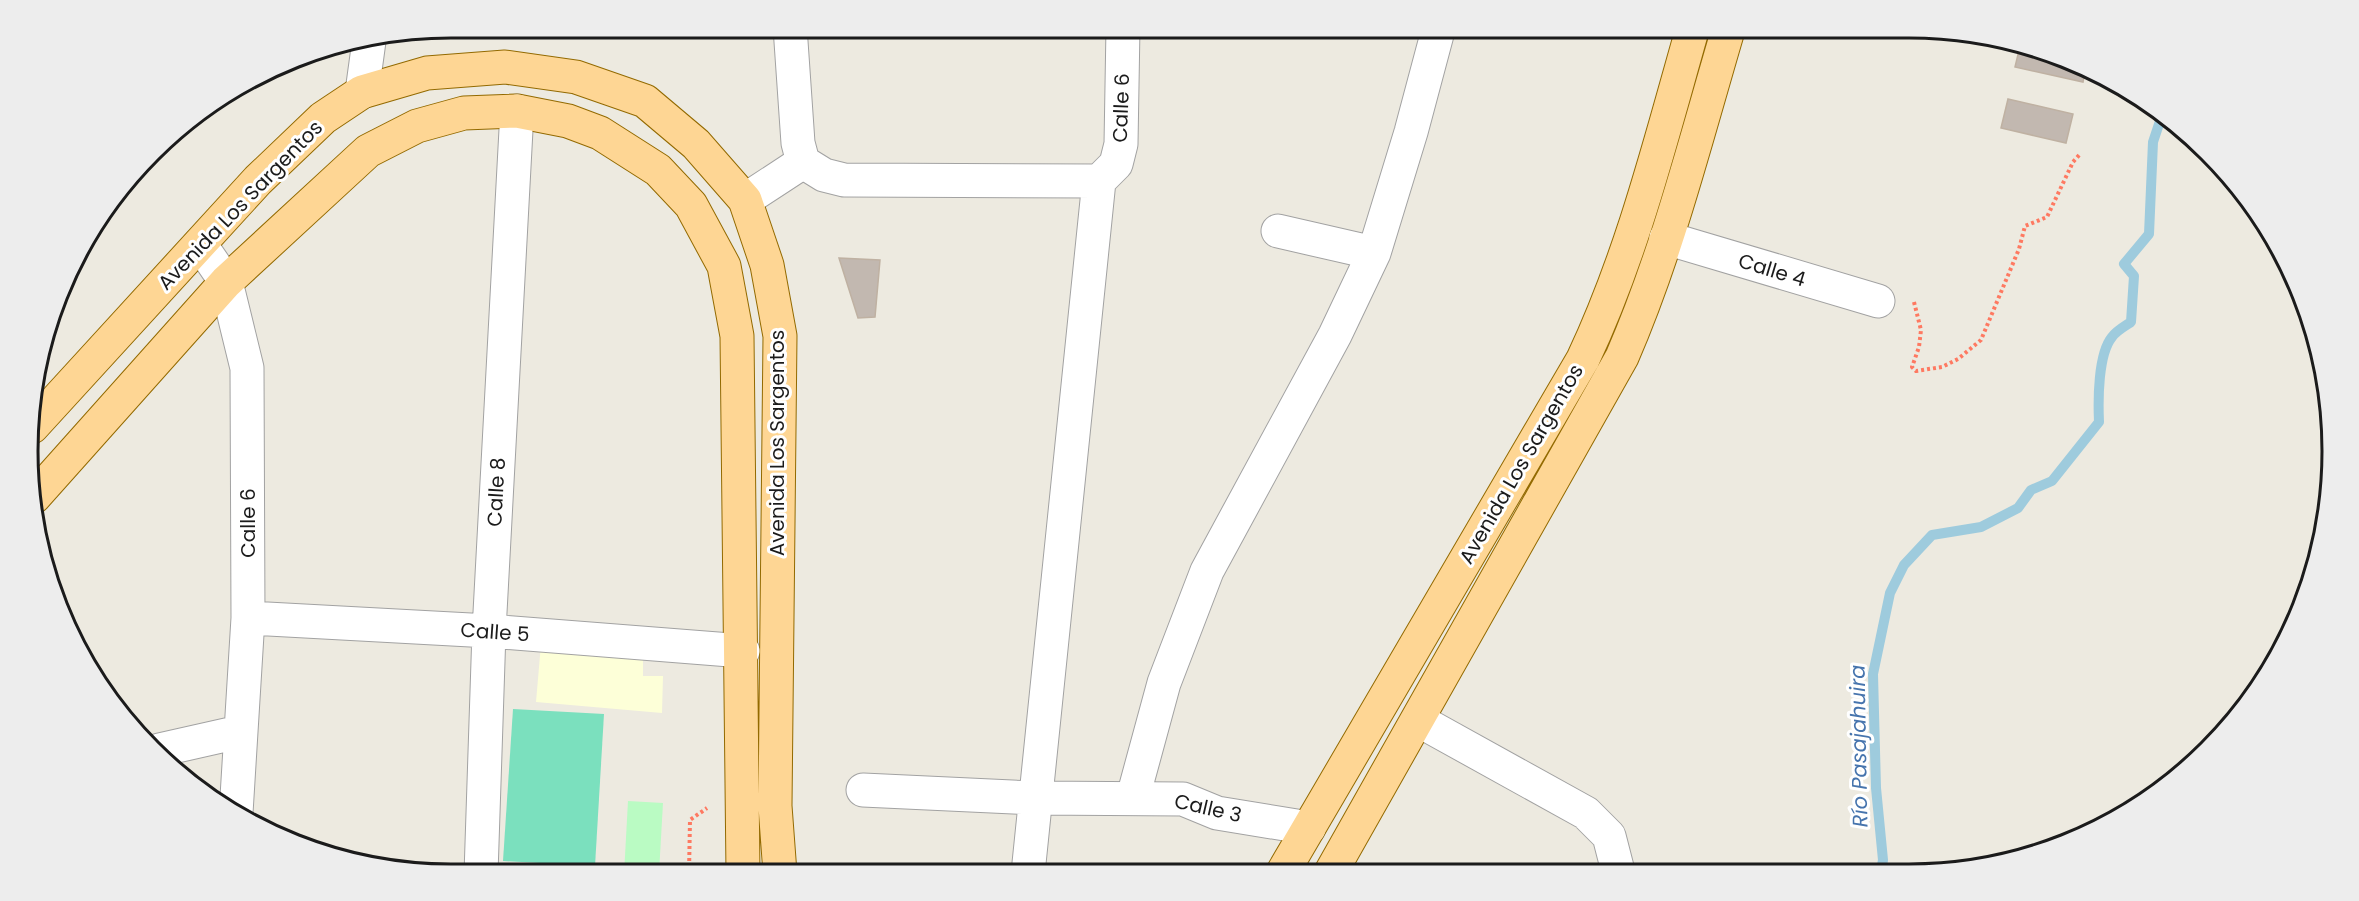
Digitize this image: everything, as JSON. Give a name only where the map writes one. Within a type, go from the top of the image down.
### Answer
[{"type":"main road","name":"Avenida Los Sargentos","points":[[1288,864],[1583,359],[1609,304],[1635,228],[1690,38]]},
{"type":"main road","name":"Avenida Los Sargentos","points":[[1338,860],[1622,357],[1643,308],[1666,238],[1726,38]]},
{"type":"main road","name":"Avenida Los Sargentos","points":[[38,420],[258,180],[323,118],[362,92],[428,73],[505,67],[576,77],[645,101],[696,144],[745,200],[767,265],[780,336],[774,806],[779,864]]},
{"type":"main road","name":"Avenida Los Sargentos","points":[[39,491],[226,282],[368,151],[417,126],[465,113],[517,111],[568,121],[600,134],[658,170],[691,205],[724,266],[737,336],[743,864]]},
{"type":"main road","points":[[1635,228],[1666,238]]},
{"type":"main road","points":[[742,804],[774,806]]},
{"type":"main road","points":[[1309,828],[1338,860]]},
{"type":"street","points":[[791,38],[798,143],[803,162],[824,174],[844,180],[1099,181],[1029,864]]},
{"type":"street","name":"Calle 6","points":[[1099,181],[1116,164],[1121,144],[1123,38]]},
{"type":"street","points":[[1133,797],[1164,683],[1207,571],[1335,334],[1374,253],[1411,132],[1436,38]]},
{"type":"street","points":[[362,92],[368,45]]},
{"type":"street","name":"Calle 8","points":[[481,864],[489,631],[517,111]]},
{"type":"street","points":[[745,200],[803,162]]},
{"type":"street","points":[[1278,231],[1374,253]]},
{"type":"street","name":"Calle 4","points":[[1666,238],[1878,302]]},
{"type":"street","name":"Calle 6","points":[[200,244],[226,282],[247,368],[248,618],[239,732],[236,803]]},
{"type":"street","name":"Calle 5","points":[[248,618],[489,631],[742,651]]},
{"type":"street","points":[[1418,720],[1586,813],[1609,836],[1617,864]]},
{"type":"street","points":[[164,749],[239,732]]},
{"type":"street","name":"Calle 3","points":[[862,790],[1034,798],[1183,799],[1218,813],[1309,828]]},
{"type":"path","points":[[1878,302],[1881,315],[1886,316],[1903,308],[1908,297],[1913,298],[1921,330],[1920,347],[1914,356],[1912,367],[1916,372],[1942,367],[1970,352],[1981,340],[1995,310],[2004,281],[2019,249],[2025,226],[2047,217],[2073,162],[2081,153]]},
{"type":"path","points":[[688,864],[690,820]]},
{"type":"shaded area","points":[[541,644],[643,650],[643,676],[663,676],[662,713],[536,702]]},
{"type":"green space","points":[[513,709],[604,714],[595,864],[503,861]]},
{"type":"green space","points":[[628,801],[663,803],[660,864],[625,864]]},
{"type":"building","points":[[2018,53],[2041,59],[2084,77],[2083,82],[2015,67]]},
{"type":"building","points":[[2008,99],[2073,114],[2066,143],[2001,128]]},
{"type":"building","points":[[839,258],[880,260],[875,317],[858,318]]},
{"type":"waterway","name":"Río Pasajahuira","points":[[1882,864],[1876,788],[1873,674],[1890,593],[1904,565],[1932,535],[1981,527],[2018,508],[2031,490],[2052,481],[2099,422],[2100,378],[2104,354],[2114,335],[2131,322],[2134,276],[2124,264],[2149,234],[2153,142],[2159,123]]}]
